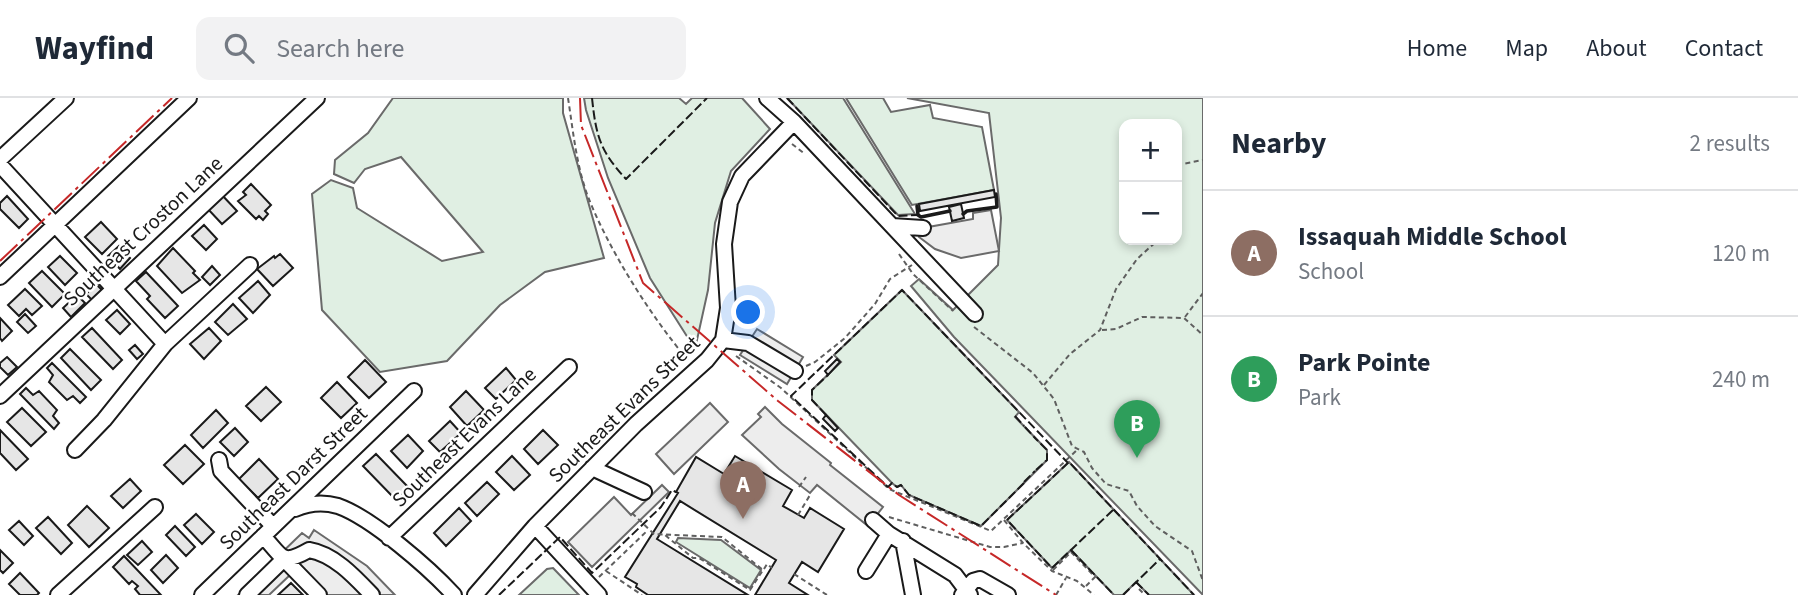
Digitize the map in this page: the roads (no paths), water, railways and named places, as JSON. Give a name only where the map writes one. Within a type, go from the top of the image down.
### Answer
[{"type":"street","points":[[66,98],[0,162],[54,225],[165,344]]},
{"type":"street","points":[[0,277],[189,98]]},
{"type":"street","name":"Southeast Croston Lane","points":[[0,396],[317,98]]},
{"type":"street","points":[[768,98],[892,226],[968,318]]},
{"type":"street","name":"Southeast Evans Street","points":[[475,595],[535,526],[723,340],[728,308],[724,244],[730,202],[742,176],[794,122]]},
{"type":"street","points":[[892,226],[923,228]]},
{"type":"street","points":[[75,450],[104,421],[165,344],[250,265]]},
{"type":"street","points":[[723,340],[748,343],[795,371]]},
{"type":"street","name":"Southeast Evans Lane","points":[[389,538],[569,367]]},
{"type":"street","name":"Southeast Darst Street","points":[[202,595],[414,391]]},
{"type":"street","points":[[219,460],[221,471],[273,527],[284,559],[319,595]]},
{"type":"street","points":[[592,468],[644,492]]},
{"type":"street","points":[[273,527],[304,506],[333,505],[345,509],[389,538],[454,595]]},
{"type":"street","points":[[58,595],[155,507]]},
{"type":"street","points":[[879,519],[889,534],[955,575],[966,593],[973,581],[980,579],[1008,595]]},
{"type":"street","points":[[535,526],[595,590]]},
{"type":"street","points":[[866,571],[889,534]]},
{"type":"street","points":[[903,541],[914,595]]},
{"type":"street","points":[[284,559],[292,560],[309,550],[321,552],[355,576],[372,595]]},
{"type":"street","points":[[247,595],[284,559]]},
{"type":"place","name":"Park Pointe","points":[[1137,458]]},
{"type":"place","name":"Issaquah Middle School","points":[[743,519]]}]
